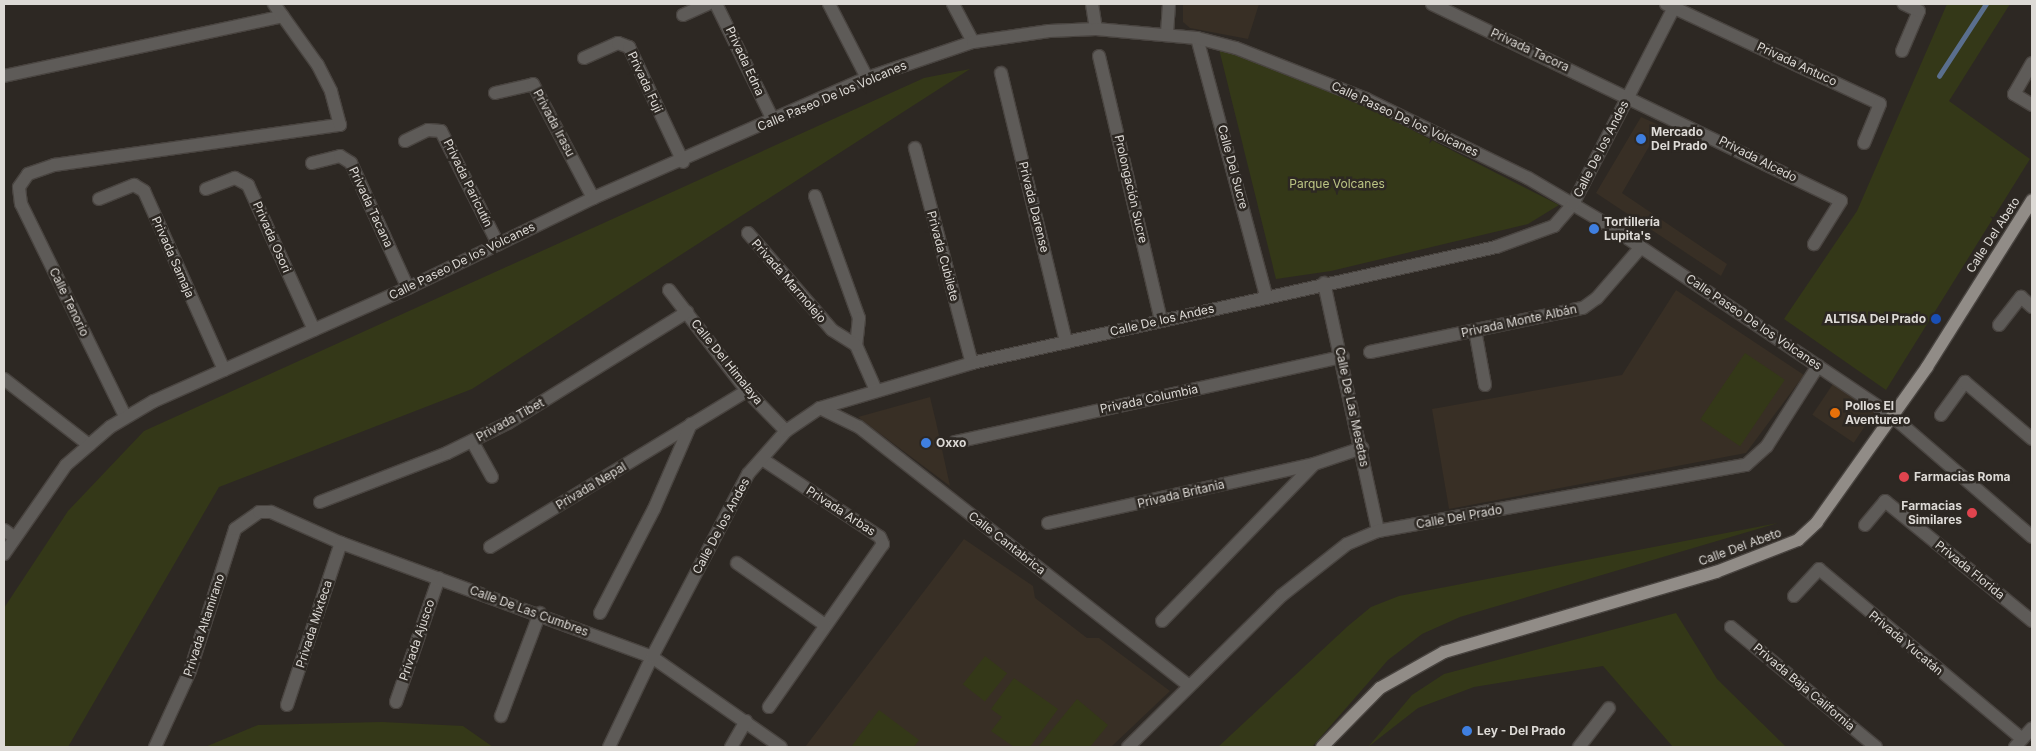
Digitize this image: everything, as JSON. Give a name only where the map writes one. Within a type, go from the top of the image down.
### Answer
[{"type":"main road","name":"Calle Del Abeto","points":[[1322,747],[1380,688],[1444,652],[1716,572],[1798,540],[1817,522],[1892,416],[2032,200]]},
{"type":"street","points":[[4,76],[283,16],[274,4]]},
{"type":"street","points":[[683,15],[708,4]]},
{"type":"street","name":"Privada Edna","points":[[716,4],[773,120]]},
{"type":"street","points":[[829,4],[867,78]]},
{"type":"street","points":[[953,4],[973,42]]},
{"type":"street","points":[[1092,4],[1096,29]]},
{"type":"street","points":[[1167,34],[1169,4]]},
{"type":"street","name":"Privada Tacora","points":[[1432,4],[1628,95]]},
{"type":"street","points":[[1902,51],[1919,11],[1904,4]]},
{"type":"street","name":"Calle De los Andes","points":[[609,747],[652,657],[748,474],[786,431],[820,408],[875,388],[972,363],[1539,234],[1554,226],[1573,204],[1672,5]]},
{"type":"street","name":"Privada Antuco","points":[[1672,5],[1880,104],[1864,143]]},
{"type":"street","name":"Calle Tenorio","points":[[125,416],[21,204],[19,186],[28,174],[54,165],[340,125],[331,91],[317,64],[283,16]]},
{"type":"street","name":"Calle Paseo De los Volcanes","points":[[4,554],[9,534],[44,491],[89,445],[125,416],[408,288],[593,198],[683,162],[867,78],[973,42],[1096,29],[1197,38],[1236,48],[1344,89],[1573,204],[1641,247],[1892,416]]},
{"type":"street","name":"Calle Del Sucre","points":[[1197,38],[1266,296]]},
{"type":"street","name":"Privada Fuji","points":[[584,58],[618,43],[629,47],[683,162]]},
{"type":"street","name":"Prolongación Sucre","points":[[1099,56],[1162,321]]},
{"type":"street","points":[[2032,64],[2014,94],[2032,105]]},
{"type":"street","name":"Privada Darense","points":[[1001,73],[1066,342]]},
{"type":"street","name":"Privada Irasu","points":[[496,93],[527,82],[536,87],[593,198]]},
{"type":"street","name":"Privada Alcedo","points":[[1628,95],[1841,201],[1814,244]]},
{"type":"street","name":"Privada Paricutín","points":[[405,141],[428,130],[441,131],[498,244]]},
{"type":"street","name":"Privada Cubilete","points":[[915,148],[972,363]]},
{"type":"street","name":"Privada Tacana","points":[[312,163],[340,156],[351,163],[408,288]]},
{"type":"street","name":"Privada Osori","points":[[206,189],[236,178],[248,185],[314,330]]},
{"type":"street","name":"Privada Samaja","points":[[99,199],[134,184],[144,191],[224,370]]},
{"type":"street","points":[[815,196],[859,318],[856,345],[875,388]]},
{"type":"street","name":"Privada Marmolejo","points":[[748,233],[832,330],[856,345]]},
{"type":"street","name":"Privada Monte Albán","points":[[1370,352],[1591,304],[1641,247]]},
{"type":"street","name":"Calle De Las Mesetas","points":[[1324,282],[1343,357],[1378,531]]},
{"type":"street","name":"Calle Del Himalaya","points":[[669,290],[747,391],[786,431]]},
{"type":"street","points":[[1999,325],[2021,297],[2032,307]]},
{"type":"street","name":"Privada Tibet","points":[[320,502],[472,441],[687,312]]},
{"type":"street","points":[[1475,330],[1484,385]]},
{"type":"street","name":"Privada Columbia","points":[[955,442],[1343,357]]},
{"type":"street","name":"Calle Del Prado","points":[[1128,747],[1188,685],[1315,566],[1378,531],[1746,465],[1768,446],[1818,366]]},
{"type":"street","points":[[4,380],[89,445]]},
{"type":"street","points":[[1941,415],[1965,382],[2032,439]]},
{"type":"street","name":"Privada Nepal","points":[[490,548],[747,391]]},
{"type":"street","name":"Calle Cantabrica","points":[[820,408],[860,428],[1188,685]]},
{"type":"street","points":[[1892,416],[2032,537]]},
{"type":"street","points":[[600,613],[654,509],[691,424]]},
{"type":"street","points":[[472,441],[492,477]]},
{"type":"street","name":"Privada Britania","points":[[1048,524],[1314,464],[1362,448]]},
{"type":"street","name":"Privada Arbas","points":[[762,459],[883,540],[769,707]]},
{"type":"street","name":"Privada Britania","points":[[1162,621],[1314,464]]},
{"type":"street","name":"Privada Florida","points":[[1865,525],[1885,501],[2032,621]]},
{"type":"street","name":"Calle De Las Cumbres","points":[[259,512],[271,512],[341,543],[540,613],[652,657],[746,721],[780,747]]},
{"type":"street","name":"Privada Altamirano","points":[[155,747],[190,671],[235,529],[259,512]]},
{"type":"street","name":"Privada Mixteca","points":[[287,705],[341,543]]},
{"type":"street","points":[[737,563],[825,625]]},
{"type":"street","name":"Privada Yucatán","points":[[1794,596],[1819,569],[2019,743]]},
{"type":"street","name":"Privada Ajusco","points":[[396,702],[438,578]]},
{"type":"street","points":[[501,716],[540,613]]},
{"type":"street","name":"Privada Baja California","points":[[1732,627],[1876,747]]},
{"type":"street","points":[[1579,747],[1609,708]]},
{"type":"street","points":[[731,747],[746,721]]},
{"type":"street","points":[[2019,743],[2032,728]]},
{"type":"shaded area","points":[[1183,4],[1259,4],[1248,39],[1190,28],[1183,22]]},
{"type":"shaded area","points":[[1641,117],[1661,126],[1622,193],[1727,264],[1721,276],[1596,193]]},
{"type":"shaded area","points":[[1676,290],[1804,375],[1746,453],[1449,509],[1432,409],[1622,375]]},
{"type":"shaded area","points":[[1833,384],[1874,412],[1854,443],[1812,415]]},
{"type":"shaded area","points":[[930,397],[936,422],[950,486],[858,417]]},
{"type":"shaded area","points":[[964,539],[1033,586],[1035,598],[1087,638],[1099,638],[1170,691],[1111,747],[805,747]]},
{"type":"green space","points":[[1947,4],[2010,4],[1949,101],[2030,159],[1886,390],[1784,319],[1857,211]]},
{"type":"green space","name":"Parque Volcanes","points":[[1218,45],[1363,105],[1559,205],[1528,224],[1331,271],[1276,279]]},
{"type":"green space","points":[[970,69],[472,389],[219,487],[68,747],[4,747],[4,608],[68,511],[144,431],[924,78]]},
{"type":"green space","points":[[1745,353],[1785,380],[1740,446],[1700,419]]},
{"type":"green space","points":[[1778,523],[1460,617],[1422,634],[1388,660],[1312,747],[1218,747],[1348,626],[1371,607],[1399,596]]},
{"type":"green space","points":[[1676,613],[1717,679],[1786,747],[1673,747],[1603,666],[1474,687],[1418,708],[1368,747],[1412,695],[1444,674]]},
{"type":"green space","points":[[985,656],[1007,673],[985,702],[963,684]]},
{"type":"green space","points":[[1014,678],[1058,709],[1030,747],[1014,747],[991,731],[1002,717],[991,709]]},
{"type":"green space","points":[[1077,699],[1108,725],[1090,747],[1038,747]]},
{"type":"green space","points":[[879,710],[919,740],[914,747],[851,747]]},
{"type":"green space","points":[[382,722],[463,726],[493,747],[205,747],[258,725]]},
{"type":"waterway","points":[[1939,76],[1986,4]]},
{"type":"place","name":"Mercado Del Prado","points":[[1641,139]]},
{"type":"place","name":"Tortillería Lupita's","points":[[1594,229]]},
{"type":"place","name":"ALTISA Del Prado","points":[[1936,319]]},
{"type":"place","name":"Pollos El Aventurero","points":[[1835,413]]},
{"type":"place","name":"Oxxo","points":[[926,443]]},
{"type":"place","name":"Farmacias Roma","points":[[1904,477]]},
{"type":"place","name":"Farmacias Similares","points":[[1972,513]]},
{"type":"place","name":"Ley - Del Prado","points":[[1467,731]]}]
